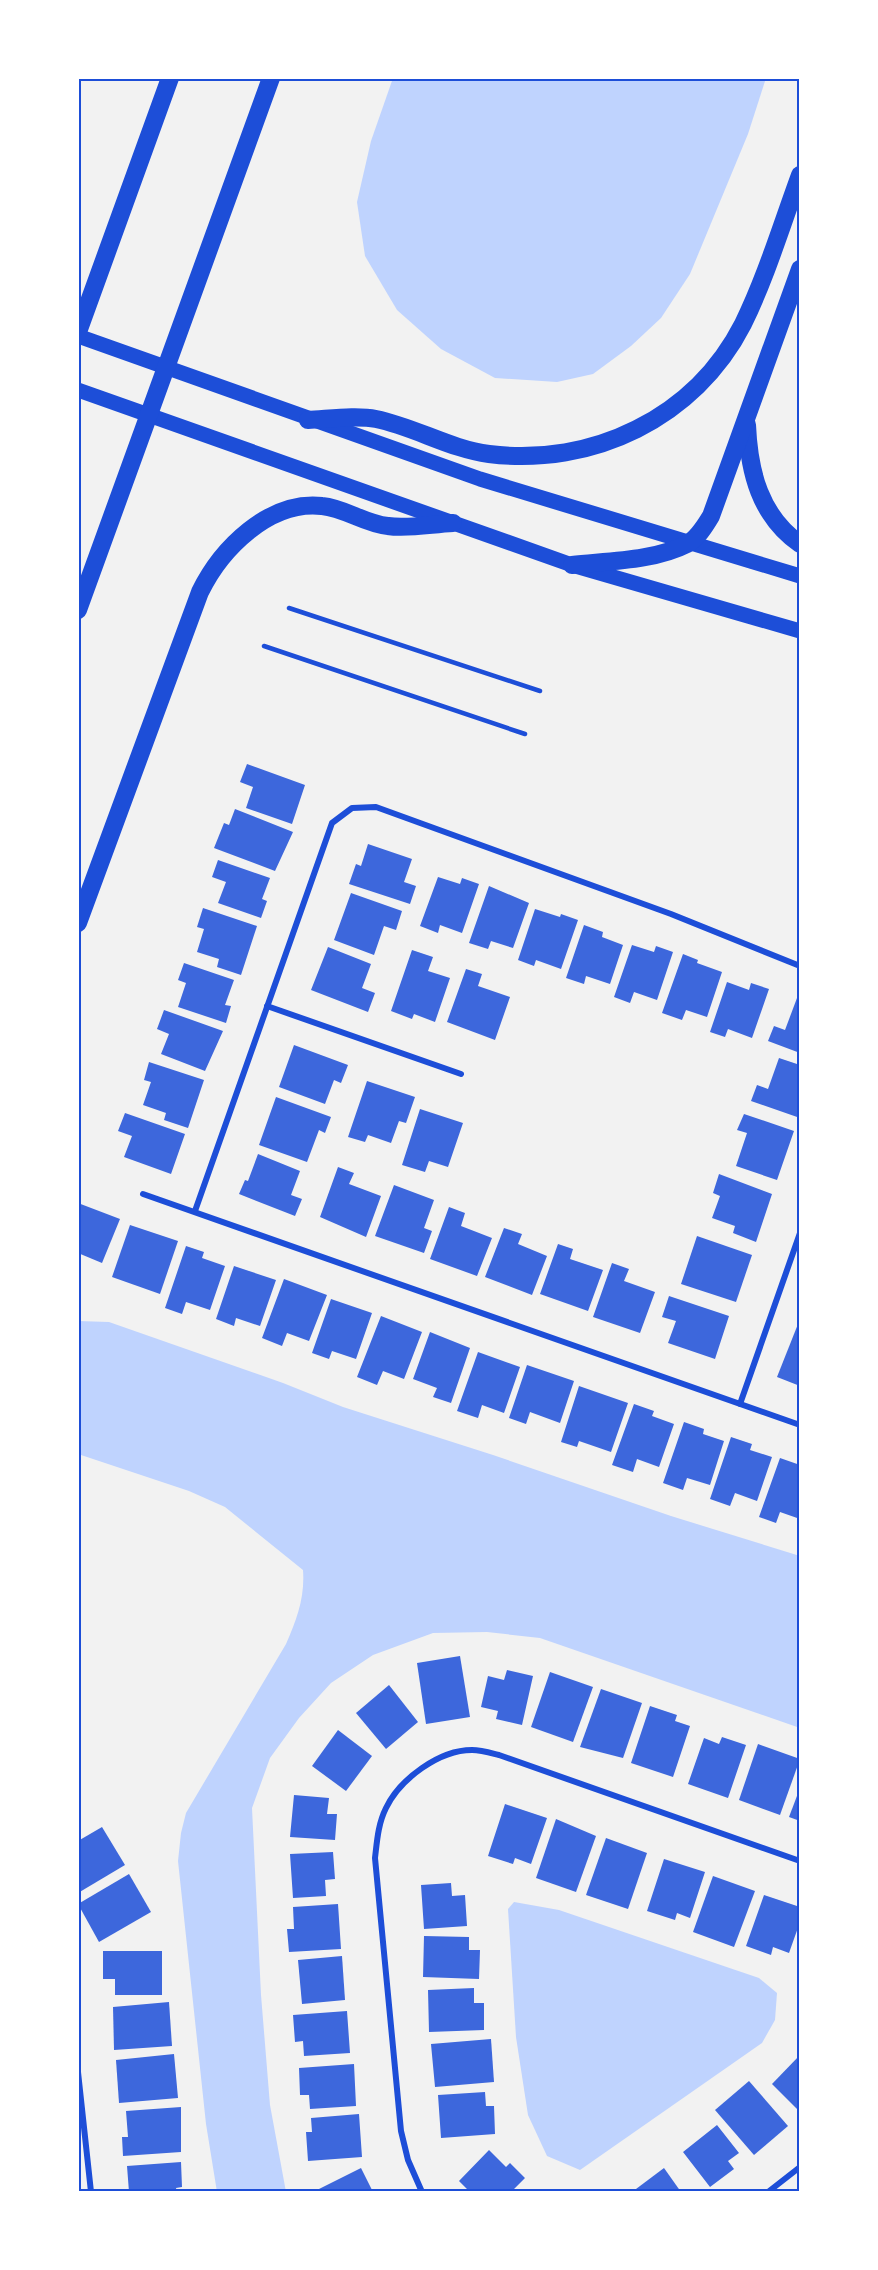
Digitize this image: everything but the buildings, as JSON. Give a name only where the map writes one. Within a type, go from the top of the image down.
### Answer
[{"type":"highway","points":[[78,334],[170,78]]},
{"type":"highway","points":[[78,610],[271,78]]},
{"type":"highway","points":[[242,158],[281,78]]},
{"type":"highway","points":[[308,420],[375,419],[467,450],[508,456],[583,449],[644,427],[693,392],[733,341],[751,304],[800,175]]},
{"type":"highway","points":[[572,565],[661,553],[688,544],[711,516],[800,268]]},
{"type":"highway","points":[[746,416],[750,461],[761,497],[781,528],[800,544]]},
{"type":"highway","points":[[78,923],[200,592],[225,552],[260,524],[286,511],[310,506],[332,508],[387,526],[453,523]]},
{"type":"main road","points":[[78,334],[308,420],[480,479],[688,544],[800,576]]},
{"type":"main road","points":[[78,390],[572,565],[800,631]]},
{"type":"street","points":[[195,1211],[332,822],[352,808],[376,807],[671,914],[800,966]]},
{"type":"street","points":[[267,1006],[461,1074]]},
{"type":"street","points":[[143,1194],[800,1425]]},
{"type":"street","points":[[740,1404],[800,1233]]},
{"type":"street","points":[[422,2192],[408,2160],[401,2131],[375,1858],[378,1830],[386,1806],[415,1774],[449,1754],[472,1750],[499,1755],[800,1861]]},
{"type":"street","points":[[78,2072],[91,2192]]},
{"type":"street","points":[[768,2192],[800,2167]]},
{"type":"lane","points":[[289,608],[540,692]]},
{"type":"lane","points":[[264,646],[525,734]]},
{"type":"water","points":[[393,78],[766,78],[748,134],[690,274],[661,318],[631,346],[593,374],[557,382],[495,378],[441,349],[397,310],[365,256],[357,202],[371,141]]},
{"type":"water","points":[[78,1321],[109,1322],[283,1383],[343,1407],[671,1516],[800,1556],[800,1728],[540,1638],[487,1632],[433,1633],[373,1655],[331,1683],[299,1718],[270,1758],[252,1808],[261,1995],[270,2105],[286,2192],[217,2192],[206,2124],[178,1861],[186,1813],[286,1644],[294,1626],[303,1589],[303,1570],[225,1507],[189,1491],[78,1454]]},
{"type":"water","points":[[514,1902],[559,1910],[759,1978],[777,1993],[775,2020],[762,2043],[580,2170],[547,2156],[528,2115],[516,2037],[508,1909]]}]
